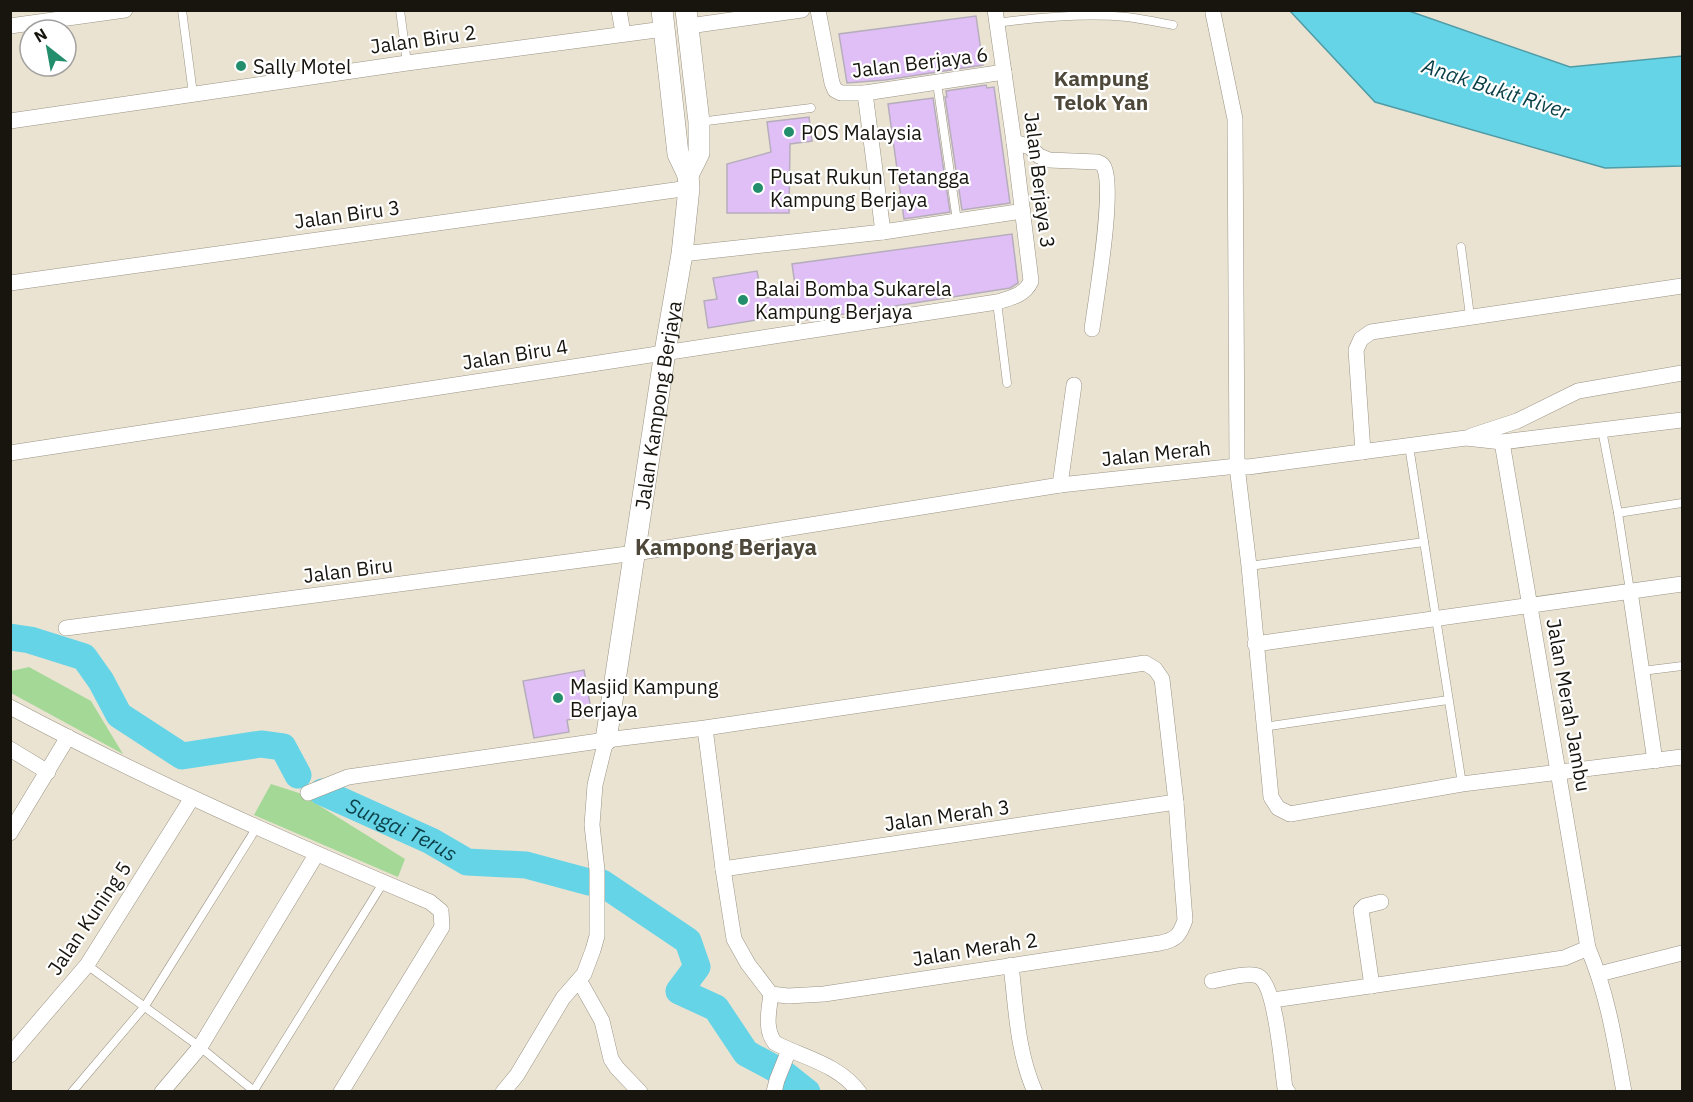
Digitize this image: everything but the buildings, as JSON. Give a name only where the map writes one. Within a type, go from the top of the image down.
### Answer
[{"type":"street","points":[[10,26],[125,10]]},
{"type":"street","points":[[619,10],[623,33]]},
{"type":"street","points":[[663,20],[802,10]]},
{"type":"street","name":"Jalan Berjaya 6","points":[[818,10],[832,83],[835,90],[841,93],[865,93],[1004,72]]},
{"type":"street","points":[[1213,13],[1235,119],[1237,466],[1271,797],[1278,808],[1290,814],[1462,784],[1683,757]]},
{"type":"street","name":"Jalan Berjaya 3","points":[[996,17],[1031,281],[1024,292]]},
{"type":"street","name":"Jalan Kampong Berjaya","points":[[606,740],[682,254],[688,181],[699,153],[699,122],[688,18]]},
{"type":"street","name":"Jalan Biru 2","points":[[10,121],[623,33],[663,20]]},
{"type":"street","name":"Jalan Kampong Berjaya","points":[[663,20],[678,154],[688,181]]},
{"type":"street","points":[[865,93],[883,232]]},
{"type":"street","points":[[1014,142],[1030,147],[1039,156],[1049,160],[1097,162],[1105,169],[1108,202],[1092,329]]},
{"type":"street","name":"Jalan Biru 3","points":[[10,283],[688,181]]},
{"type":"street","points":[[682,254],[883,232],[1023,211]]},
{"type":"street","points":[[1363,452],[1356,350],[1361,339],[1371,332],[1683,286]]},
{"type":"street","name":"Jalan Biru 4","points":[[10,453],[997,302],[1024,292]]},
{"type":"street","points":[[1466,438],[1517,421],[1578,391],[1683,373]]},
{"type":"street","points":[[1060,485],[1074,385]]},
{"type":"street","name":"Jalan Merah","points":[[635,553],[1060,485],[1237,466],[1248,467],[1466,438],[1502,442],[1683,420]]},
{"type":"street","name":"Jalan Merah Jambu","points":[[1502,442],[1588,948],[1609,1006],[1624,1092]]},
{"type":"street","name":"Jalan Biru","points":[[66,628],[635,553]]},
{"type":"street","points":[[1255,644],[1683,584]]},
{"type":"street","points":[[1630,591],[1655,761]]},
{"type":"street","name":"Jalan Merah 2","points":[[705,728],[1145,663],[1155,669],[1162,679],[1176,802],[1185,920],[1181,932],[1174,940],[824,994],[788,996],[771,994]]},
{"type":"street","points":[[10,707],[192,798],[316,855],[429,902],[441,911],[442,927],[341,1092]]},
{"type":"street","points":[[308,793],[348,777],[705,728],[723,869],[735,939],[748,964],[771,994],[769,1036],[787,1056],[837,1071],[859,1092]]},
{"type":"street","points":[[10,833],[68,737]]},
{"type":"street","points":[[503,1092],[517,1075],[563,998],[579,980],[590,960],[597,936],[597,870],[592,825],[595,785],[606,740]]},
{"type":"street","points":[[10,749],[48,772]]},
{"type":"street","name":"Jalan Kuning 5","points":[[10,1054],[87,965],[192,798]]},
{"type":"street","name":"Jalan Merah 3","points":[[723,869],[1176,802]]},
{"type":"street","points":[[162,1092],[200,1047],[316,855]]},
{"type":"street","points":[[1372,986],[1360,915],[1365,906],[1381,902]]},
{"type":"street","points":[[1272,1000],[1564,958],[1588,948]]},
{"type":"street","points":[[1599,974],[1683,953]]},
{"type":"street","points":[[1011,965],[1020,1042],[1024,1062],[1035,1092]]},
{"type":"street","points":[[1212,981],[1249,975],[1258,976],[1265,981],[1272,1000],[1285,1088],[1288,1092]]},
{"type":"street","points":[[579,980],[602,1021],[611,1059],[640,1092]]},
{"type":"street","points":[[776,1086],[787,1056]]},
{"type":"lane","points":[[182,10],[193,94]]},
{"type":"lane","points":[[400,10],[407,63]]},
{"type":"lane","points":[[996,17],[1127,17],[1173,25]]},
{"type":"lane","points":[[937,83],[957,221]]},
{"type":"lane","points":[[699,122],[811,108]]},
{"type":"lane","points":[[1461,247],[1470,316]]},
{"type":"lane","points":[[997,302],[1007,383]]},
{"type":"lane","points":[[1602,430],[1630,591]]},
{"type":"lane","points":[[1409,446],[1462,784]]},
{"type":"lane","points":[[1618,513],[1683,503]]},
{"type":"lane","points":[[1249,566],[1424,542]]},
{"type":"lane","points":[[1642,671],[1683,666]]},
{"type":"lane","points":[[1263,727],[1448,700]]},
{"type":"lane","points":[[72,1092],[145,1006],[257,827]]},
{"type":"lane","points":[[87,965],[200,1047],[254,1091],[383,883]]},
{"type":"green space","points":[[29,667],[91,701],[123,754],[11,693],[11,671]]},
{"type":"green space","points":[[271,784],[299,793],[405,859],[398,877],[254,815]]},
{"type":"water","name":"Anak Bukit River","points":[[1290,11],[1409,11],[1570,67],[1682,56],[1682,166],[1605,168],[1375,102]]},
{"type":"waterway","name":"Sungai Terus","points":[[10,637],[30,640],[84,657],[101,681],[119,715],[182,756],[261,744],[283,747],[298,775]]},
{"type":"waterway","name":"Sungai Terus","points":[[322,792],[431,841],[467,862],[526,865],[589,882]]},
{"type":"waterway","name":"Sungai Terus","points":[[602,883],[688,941],[697,967],[679,991],[716,1008],[746,1053],[783,1073],[807,1092]]},
{"type":"place","name":"Sally Motel","points":[[241,66]]},
{"type":"place","name":"POS Malaysia","points":[[789,132]]},
{"type":"place","name":"Pusat Rukun Tetangga Kampung Berjaya","points":[[758,188]]},
{"type":"place","name":"Balai Bomba Sukarela Kampung Berjaya","points":[[743,300]]},
{"type":"place","name":"Masjid Kampung Berjaya","points":[[558,698]]},
{"type":"district","name":"Kampung Telok Yan","points":[[1101,90]]},
{"type":"district","name":"Kampong Berjaya","points":[[726,546]]}]
